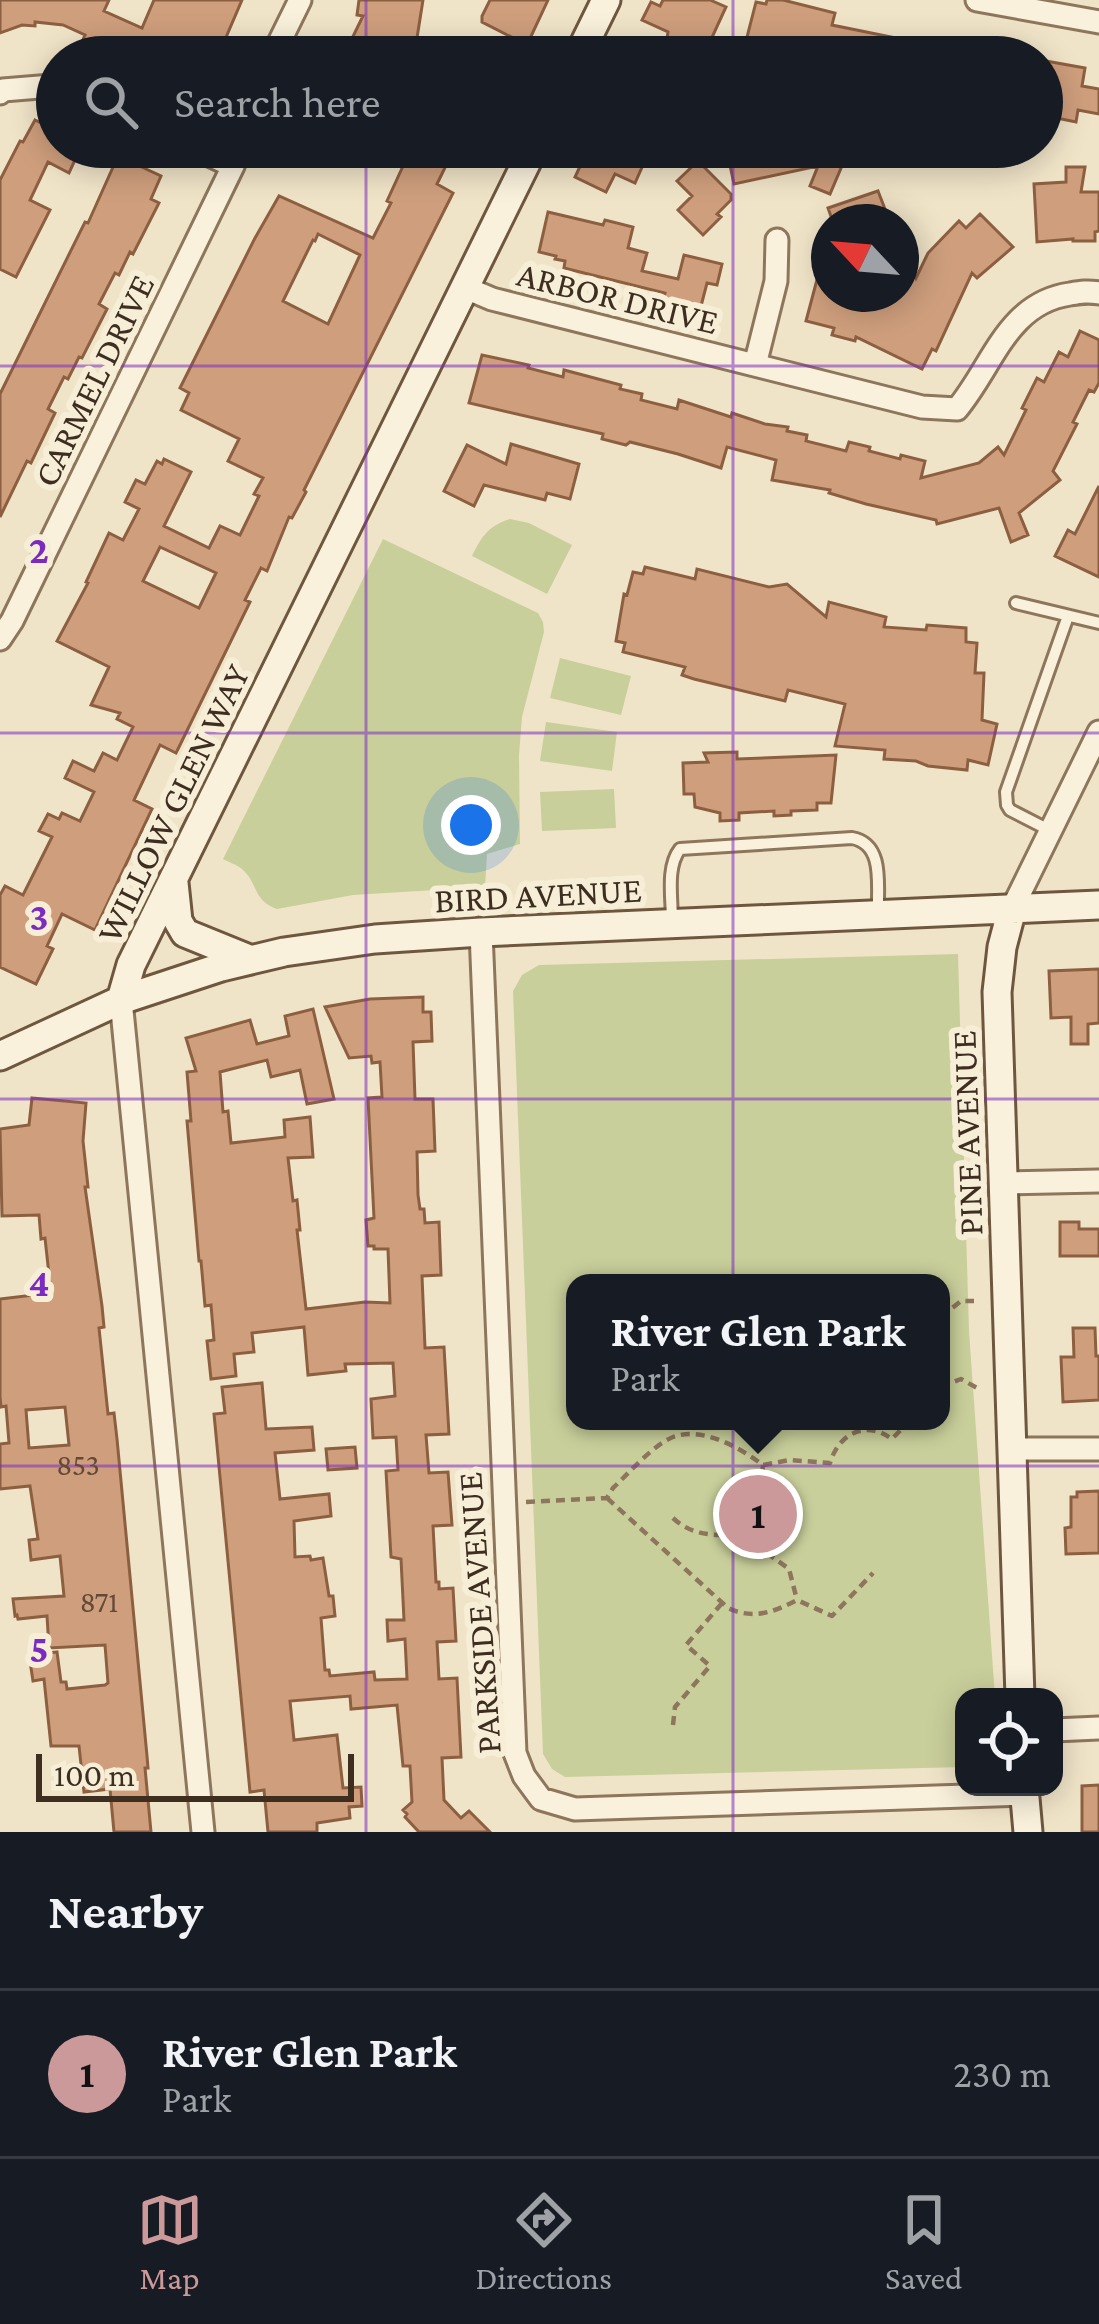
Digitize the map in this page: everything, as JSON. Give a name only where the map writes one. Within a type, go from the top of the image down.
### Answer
[{"type":"street","points":[[282,36],[300,0]]},
{"type":"street","points":[[588,36],[606,0]]},
{"type":"street","points":[[977,0],[1099,22]]},
{"type":"street","points":[[0,93],[36,87]]},
{"type":"street","name":"CARMEL DRIVE","points":[[0,639],[232,168]]},
{"type":"street","name":"WILLOW GLEN WAY","points":[[203,1832],[121,1000],[131,965],[524,168]]},
{"type":"street","name":"ARBOR DRIVE","points":[[755,365],[776,281],[777,240]]},
{"type":"street","name":"ARBOR DRIVE","points":[[466,288],[492,299],[922,407],[958,409],[999,341],[1022,314],[1053,296],[1099,293]]},
{"type":"street","name":"PINE AVENUE","points":[[1020,1688],[997,992],[1012,909],[1099,732]]},
{"type":"street","points":[[174,879],[176,911],[185,933],[249,959]]},
{"type":"street","name":"BIRD AVENUE","points":[[0,1056],[121,1000],[249,959],[375,939],[1099,905]]},
{"type":"street","name":"PARKSIDE AVENUE","points":[[481,932],[515,1753],[524,1776],[542,1799],[575,1809],[955,1794]]},
{"type":"street","points":[[1004,1183],[1099,1181]]},
{"type":"street","points":[[1010,1450],[1099,1449]]},
{"type":"street","points":[[1063,1730],[1099,1728]]},
{"type":"street","points":[[1024,1796],[1028,1832]]},
{"type":"lane","points":[[1016,603],[1099,623]]},
{"type":"lane","points":[[1051,831],[1010,810],[1006,792],[1068,616]]},
{"type":"lane","points":[[672,924],[671,864],[680,850],[852,838],[870,845],[875,856],[878,915]]},
{"type":"path","points":[[950,1310],[961,1301],[974,1301]]},
{"type":"path","points":[[950,1384],[961,1379],[977,1388]]},
{"type":"path","points":[[607,1498],[674,1437],[722,1440],[763,1465],[790,1460],[830,1463],[845,1436],[859,1430]]},
{"type":"path","points":[[875,1430],[892,1439],[900,1430]]},
{"type":"path","points":[[763,1465],[757,1531],[771,1556],[788,1569],[797,1600],[832,1616],[873,1573]]},
{"type":"path","points":[[503,1502],[607,1498],[740,1613],[776,1612],[797,1600]]},
{"type":"path","points":[[673,1518],[693,1533],[757,1531]]},
{"type":"path","points":[[673,1725],[675,1707],[710,1666],[686,1645],[723,1603]]},
{"type":"green space","points":[[510,519],[529,523],[572,545],[547,594],[472,556],[487,533]]},
{"type":"green space","points":[[383,539],[538,613],[543,622],[522,717],[520,844],[487,854],[485,887],[353,895],[277,909],[263,901],[242,869],[223,859]]},
{"type":"green space","points":[[560,658],[631,676],[621,715],[550,698]]},
{"type":"green space","points":[[546,722],[617,732],[612,771],[540,761]]},
{"type":"green space","points":[[614,789],[616,828],[542,831],[540,792]]},
{"type":"green space","points":[[958,954],[969,1331],[994,1688],[955,1688],[955,1767],[565,1777],[552,1769],[543,1754],[513,991],[522,975],[539,965]]},
{"type":"building","points":[[0,0],[109,0],[104,11],[142,28],[154,0],[242,0],[227,36],[85,36],[63,25],[35,22],[35,26],[0,33]]},
{"type":"building","points":[[359,0],[423,0],[417,36],[353,36],[363,16],[357,15]]},
{"type":"building","points":[[490,0],[548,0],[531,36],[509,36],[482,22]]},
{"type":"building","points":[[663,0],[710,0],[726,7],[713,36],[667,36],[668,32],[642,20],[651,2],[660,6]]},
{"type":"building","points":[[767,0],[783,0],[835,13],[832,25],[886,36],[747,36],[756,2],[766,4]]},
{"type":"building","points":[[1063,64],[1085,68],[1082,86],[1099,89],[1099,114],[1078,110],[1076,122],[1063,119]]},
{"type":"building","points":[[36,120],[36,168],[45,168],[30,200],[50,210],[16,277],[0,269],[0,180]]},
{"type":"building","points":[[1066,167],[1085,167],[1081,192],[1099,192],[1099,231],[1095,241],[1037,242],[1034,184],[1066,182]]},
{"type":"building","points":[[113,168],[144,168],[161,176],[151,199],[159,203],[133,254],[130,252],[119,275],[115,273],[99,304],[107,309],[82,358],[68,379],[64,377],[48,409],[55,413],[0,517],[0,394]]},
{"type":"building","points":[[402,168],[445,168],[437,184],[453,193],[306,492],[289,517],[267,571],[261,568],[245,600],[250,602],[176,753],[160,745],[134,800],[152,809],[95,930],[62,914],[47,946],[53,949],[36,984],[0,967],[0,895],[5,886],[23,895],[52,837],[39,831],[48,814],[59,819],[62,813],[80,821],[94,792],[65,778],[73,761],[94,771],[103,753],[117,760],[133,727],[117,719],[120,713],[91,705],[109,667],[57,641],[109,533],[123,540],[139,509],[125,502],[136,480],[145,484],[157,461],[162,464],[164,459],[191,472],[164,526],[209,548],[220,526],[240,535],[259,496],[254,494],[263,478],[228,461],[239,439],[181,410],[189,393],[180,388],[255,238],[279,196],[373,238],[391,203],[387,201]],"holes":[[[318,234],[360,255],[328,324],[283,301]],[[160,547],[216,573],[199,608],[143,581]]]},
{"type":"building","points":[[579,168],[642,168],[635,183],[615,174],[606,192],[575,177]]},
{"type":"building","points":[[691,168],[705,168],[731,194],[717,214],[721,217],[703,235],[678,210],[692,196],[677,181]]},
{"type":"building","points":[[731,168],[809,168],[734,184]]},
{"type":"building","points":[[817,168],[841,168],[830,194],[810,186]]},
{"type":"building","points":[[878,191],[883,204],[840,204]]},
{"type":"building","points":[[548,212],[633,227],[628,248],[647,253],[642,271],[678,279],[684,255],[722,264],[717,285],[707,283],[700,310],[663,301],[665,293],[564,268],[565,261],[539,252]]},
{"type":"building","points":[[980,214],[1013,247],[977,278],[972,273],[936,351],[932,349],[922,369],[856,337],[855,341],[832,335],[834,328],[806,321],[811,302],[811,312],[919,312],[919,272],[928,253],[959,221],[966,228]]},
{"type":"building","points":[[1080,331],[1099,340],[1099,383],[1094,392],[1089,390],[1053,471],[1060,480],[1019,513],[1028,535],[1011,542],[999,508],[937,524],[830,490],[772,480],[776,460],[727,447],[721,468],[469,403],[482,355],[563,377],[564,370],[621,385],[620,389],[642,394],[641,400],[677,409],[679,400],[731,417],[732,413],[788,427],[787,431],[807,435],[806,441],[846,451],[849,442],[900,459],[901,455],[925,461],[921,478],[979,463],[998,447],[1004,455],[1037,378],[1044,382],[1059,352],[1068,357]]},
{"type":"building","points":[[511,444],[579,464],[570,499],[547,493],[545,500],[484,485],[474,506],[444,491],[467,445],[506,464]]},
{"type":"building","points":[[1099,486],[1099,577],[1055,556],[1068,530],[1075,534]]},
{"type":"building","points":[[645,567],[695,579],[697,569],[769,587],[787,584],[826,617],[829,602],[886,617],[884,627],[966,628],[966,642],[977,643],[975,673],[984,673],[982,720],[997,724],[988,765],[968,760],[967,770],[928,766],[884,759],[885,750],[835,746],[845,704],[788,690],[785,701],[694,679],[682,675],[685,667],[623,652],[625,643],[616,641],[624,594],[633,572],[643,574]]},
{"type":"building","points":[[737,752],[737,759],[836,755],[831,803],[817,803],[817,810],[791,811],[791,815],[739,813],[739,820],[720,821],[720,813],[695,807],[694,794],[684,794],[683,763],[708,762],[704,753]]},
{"type":"building","points":[[1099,969],[1099,1023],[1088,1024],[1088,1044],[1071,1044],[1071,1017],[1051,1018],[1049,971]]},
{"type":"building","points":[[423,997],[423,1012],[431,1012],[432,1041],[413,1042],[415,1099],[433,1099],[435,1151],[417,1152],[418,1195],[425,1223],[439,1222],[441,1275],[422,1276],[425,1348],[444,1347],[449,1434],[426,1435],[429,1473],[448,1472],[452,1525],[433,1526],[436,1582],[439,1589],[453,1588],[456,1641],[437,1642],[439,1679],[457,1678],[461,1757],[442,1758],[444,1800],[461,1818],[469,1811],[490,1832],[419,1832],[403,1810],[412,1802],[410,1766],[403,1766],[397,1705],[351,1709],[350,1696],[290,1701],[294,1740],[337,1735],[343,1788],[361,1787],[362,1806],[349,1807],[350,1818],[317,1823],[317,1832],[268,1832],[264,1790],[250,1792],[214,1414],[225,1413],[222,1387],[262,1383],[266,1429],[312,1427],[314,1450],[275,1453],[280,1499],[329,1494],[331,1516],[294,1521],[295,1557],[323,1558],[329,1596],[333,1596],[335,1616],[321,1618],[325,1670],[330,1676],[374,1672],[375,1680],[407,1679],[405,1639],[388,1641],[387,1620],[404,1620],[401,1559],[391,1557],[386,1471],[398,1470],[396,1437],[373,1438],[371,1399],[395,1396],[393,1363],[345,1364],[346,1371],[308,1375],[304,1327],[252,1333],[254,1352],[234,1354],[236,1376],[211,1379],[207,1341],[214,1340],[211,1305],[205,1306],[199,1261],[187,1121],[191,1121],[187,1072],[196,1071],[186,1038],[250,1020],[257,1044],[289,1036],[285,1016],[313,1009],[334,1099],[307,1104],[300,1070],[271,1077],[267,1060],[220,1072],[231,1143],[285,1137],[284,1120],[310,1117],[313,1157],[288,1158],[293,1201],[297,1200],[306,1309],[390,1303],[388,1249],[368,1246],[366,1220],[374,1218],[368,1098],[382,1097],[380,1062],[372,1063],[371,1056],[349,1058],[325,1007]]},
{"type":"building","points":[[32,1098],[86,1103],[85,1187],[102,1306],[104,1327],[99,1328],[108,1414],[114,1413],[117,1439],[151,1832],[114,1832],[110,1789],[84,1792],[79,1746],[51,1746],[44,1679],[33,1681],[29,1655],[57,1652],[61,1682],[66,1682],[67,1689],[105,1685],[105,1645],[49,1648],[47,1616],[15,1616],[13,1599],[64,1596],[60,1556],[31,1560],[29,1540],[38,1539],[30,1486],[0,1489],[0,1444],[9,1443],[6,1406],[1,1407],[0,1397],[0,1299],[51,1293],[39,1215],[2,1216],[0,1129],[29,1125]],"holes":[[[65,1407],[69,1445],[29,1448],[26,1410]]]},
{"type":"building","points":[[1060,1222],[1099,1229],[1099,1256],[1060,1256]]},
{"type":"building","points":[[1073,1328],[1095,1328],[1099,1400],[1063,1402],[1061,1357],[1074,1357]]},
{"type":"building","points":[[355,1447],[357,1468],[328,1470],[326,1449]]},
{"type":"building","points":[[1099,1491],[1099,1553],[1066,1554],[1071,1497],[1077,1497],[1077,1492]]},
{"type":"building","points":[[1099,1785],[1099,1832],[1082,1832],[1082,1786]]},
{"type":"place","name":"River Glen Park","points":[[758,1514]]}]
